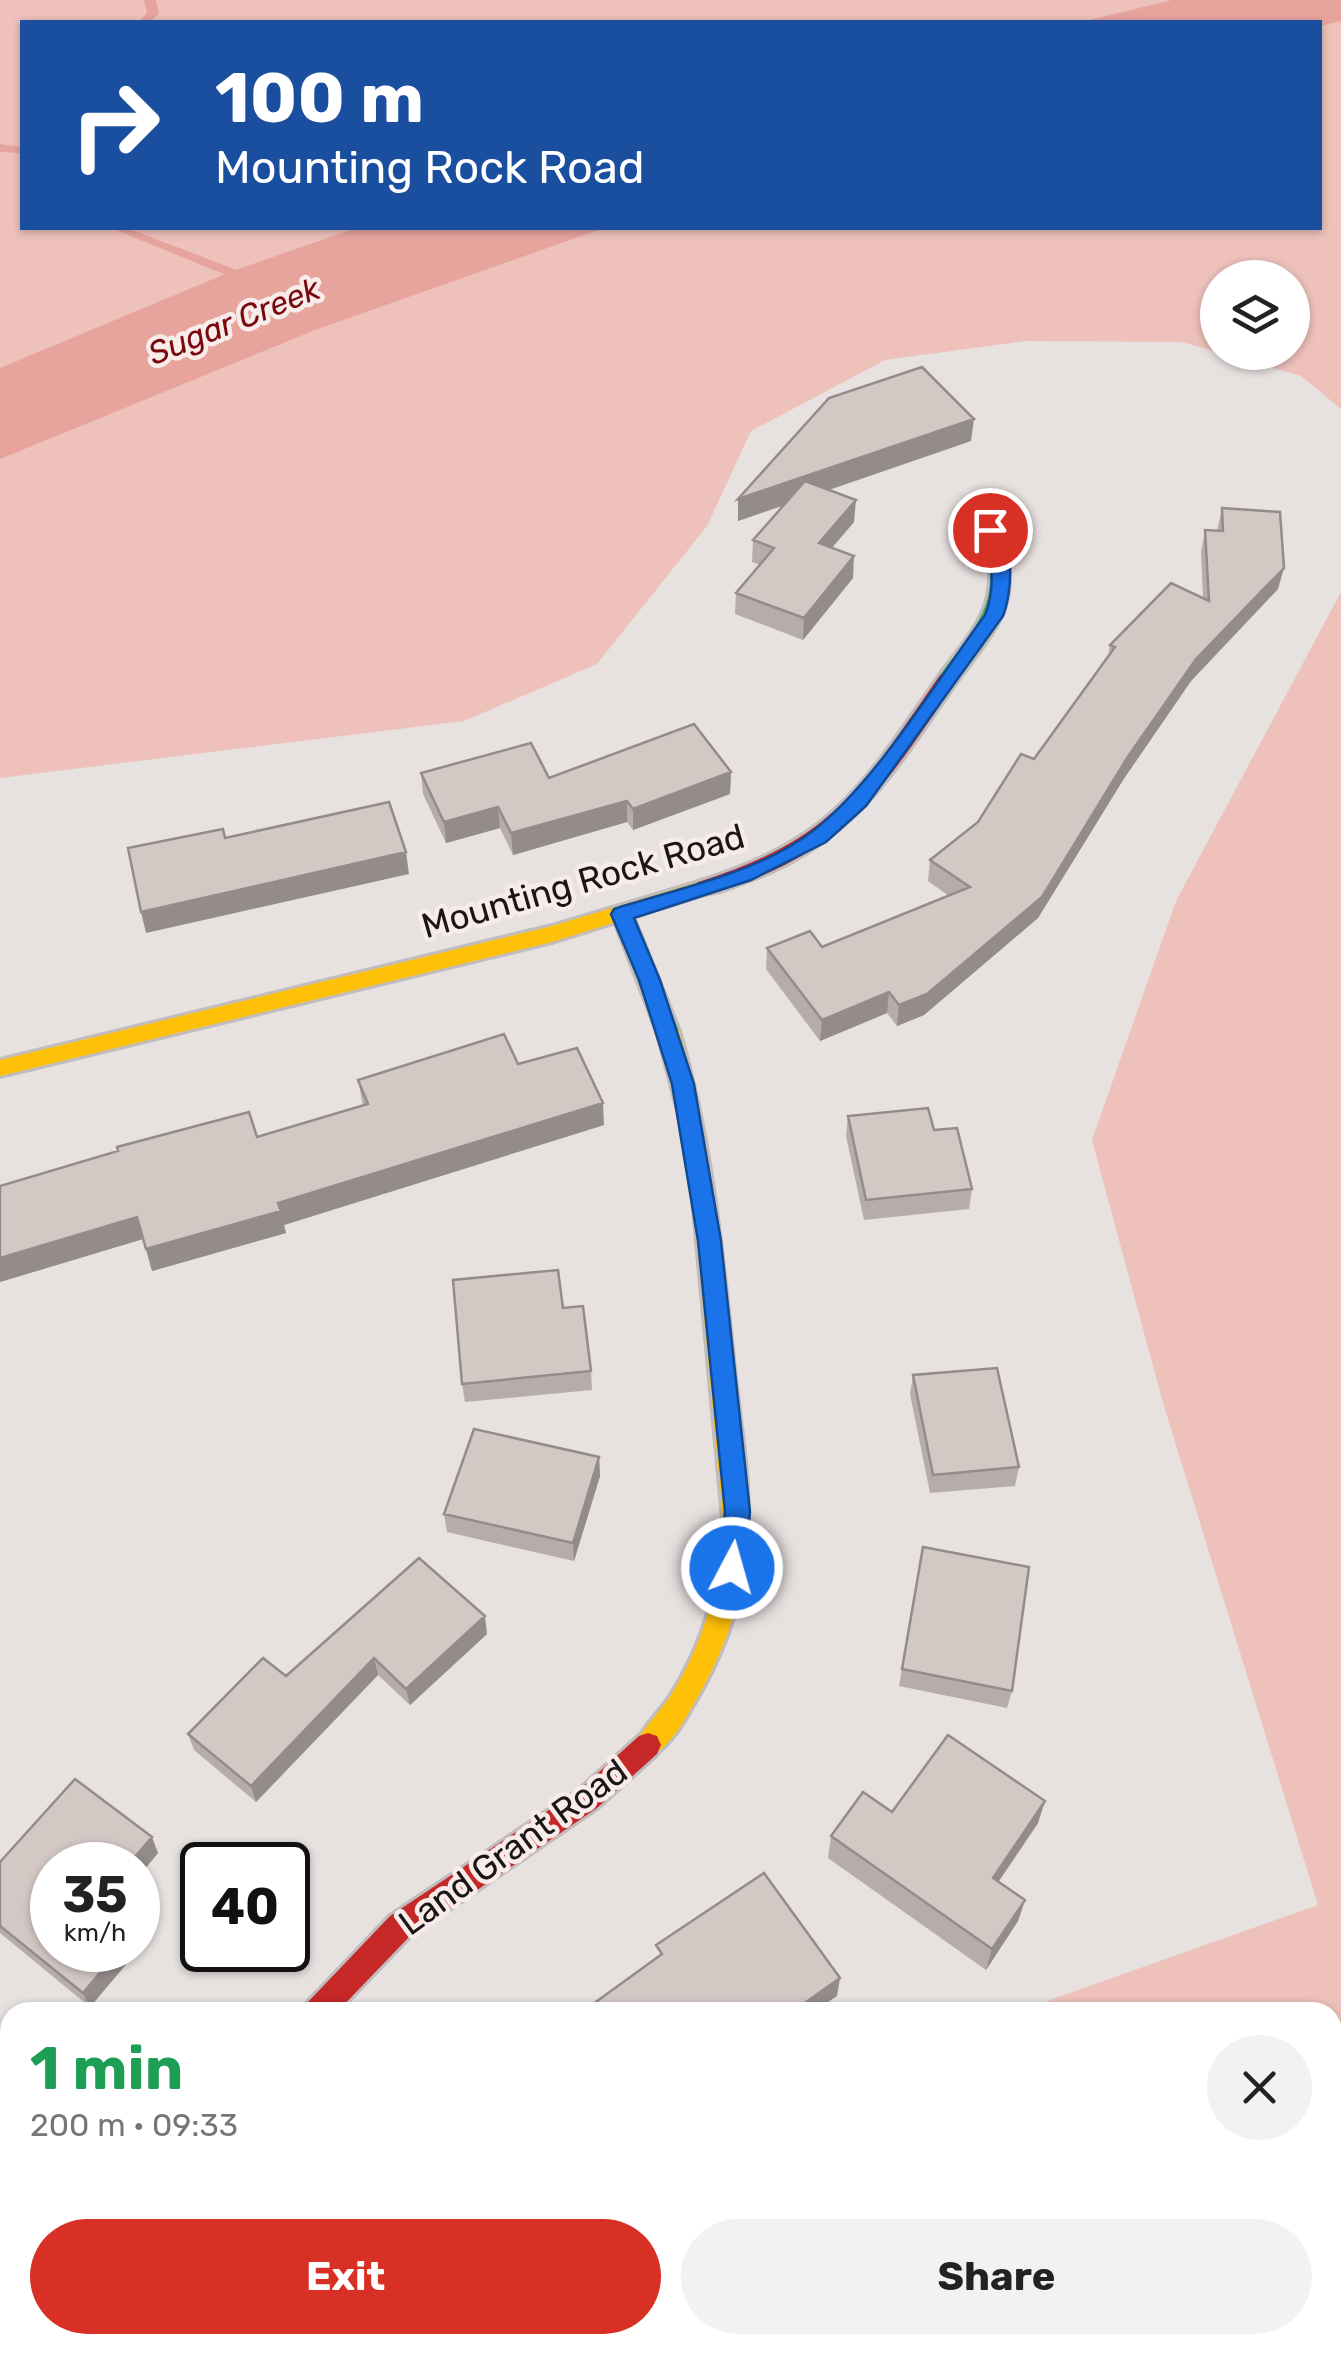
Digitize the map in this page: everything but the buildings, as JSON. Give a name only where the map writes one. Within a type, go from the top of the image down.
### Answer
[{"type":"street","name":"Mounting Rock Road","points":[[0,1068],[622,914],[744,875],[792,853],[819,837],[859,801],[994,616],[1000,600],[1002,566],[990,530]]},
{"type":"street","name":"Land Grant Road","points":[[327,2002],[410,1917],[610,1781],[642,1752],[672,1717],[712,1642],[732,1568],[737,1512],[709,1241],[683,1084],[650,980],[622,914]]},
{"type":"shaded area","points":[[0,0],[1341,0],[1341,409],[1301,376],[1280,370],[1310,370],[1310,260],[1200,260],[1200,347],[1182,342],[1025,341],[885,360],[751,431],[707,526],[597,664],[464,721],[0,778]]},
{"type":"shaded area","points":[[1341,592],[1341,2002],[1047,2002],[1318,1905],[1163,1403],[1092,1140],[1176,901]]},
{"type":"water","points":[[1172,0],[1341,0],[1341,21],[1322,26],[1322,20],[1089,20]]},
{"type":"water","name":"Sugar Creek","points":[[350,230],[598,230],[315,330],[0,459],[0,368],[230,272]]},
{"type":"waterway","points":[[147,20],[153,13],[150,0]]},
{"type":"waterway","points":[[0,148],[20,150]]},
{"type":"waterway","name":"Sugar Creek","points":[[122,230],[230,272],[250,284]]},
{"type":"traffic: fast","points":[[947,680],[994,616],[1000,573],[990,530]]},
{"type":"traffic: fast","points":[[622,914],[668,1031]]},
{"type":"traffic: slow","points":[[0,1068],[552,934],[705,887]]},
{"type":"traffic: slow","points":[[648,1745],[679,1706],[712,1640],[732,1568],[736,1518],[698,1156],[668,1031]]},
{"type":"traffic: jam","points":[[705,887],[779,860],[806,846],[838,821],[889,763],[947,680]]},
{"type":"traffic: jam","points":[[328,2002],[400,1926],[588,1799],[648,1745]]},
{"type":"route","points":[[732,1568],[737,1512],[709,1241],[683,1084],[650,980],[622,914],[744,875],[792,853],[819,837],[859,801],[994,616],[1000,600],[1002,566],[990,530]]}]
